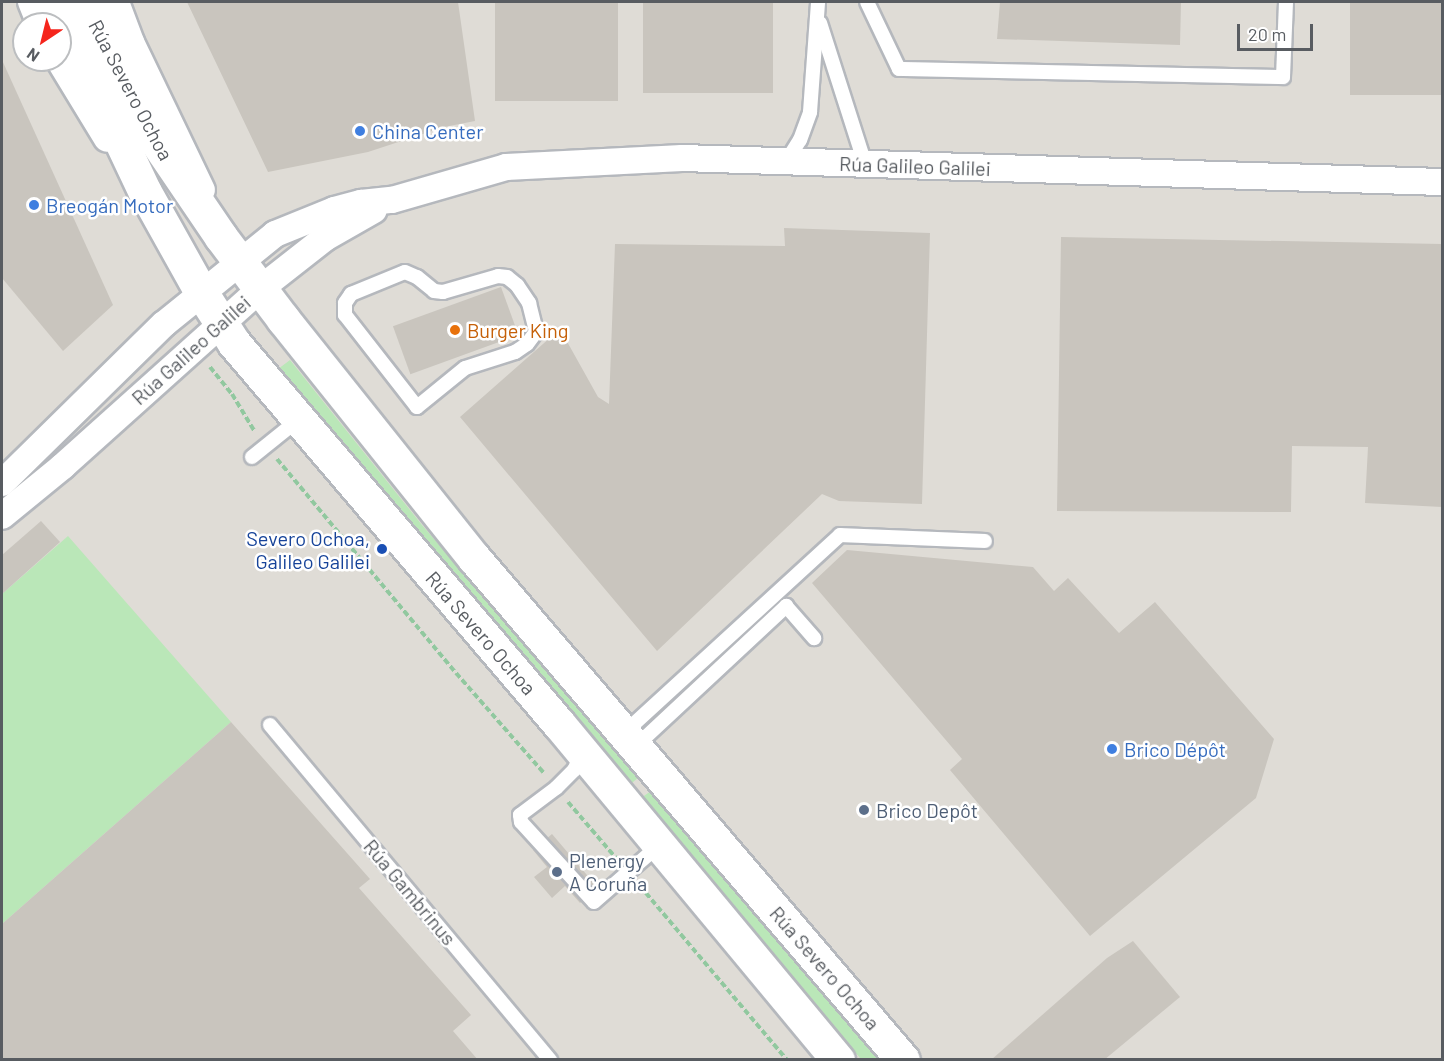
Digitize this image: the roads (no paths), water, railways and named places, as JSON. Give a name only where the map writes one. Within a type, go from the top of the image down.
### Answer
[{"type":"main road","name":"Rúa Severo Ochoa","points":[[55,2],[145,192],[220,323],[298,420],[662,847],[838,1059]]},
{"type":"main road","name":"Rúa Severo Ochoa","points":[[85,2],[147,128],[260,289],[474,558],[903,1059]]},
{"type":"main road","points":[[795,1007],[821,1027],[853,1059]]},
{"type":"street","name":"Rúa Severo Ochoa","points":[[116,2],[131,42],[230,249]]},
{"type":"street","name":"Rúa Severo Ochoa","points":[[66,72],[94,121],[145,192]]},
{"type":"street","name":"Rúa Galileo Galilei","points":[[2,483],[164,324],[201,292],[230,249],[361,203],[392,200],[506,168],[682,158],[1443,182]]},
{"type":"street","name":"Rúa Galileo Galilei","points":[[2,516],[63,466],[260,289],[325,238],[392,200]]},
{"type":"lane","points":[[867,2],[899,69],[1283,77],[1286,2]]},
{"type":"lane","points":[[786,162],[800,140],[810,112],[818,8]]},
{"type":"lane","points":[[818,8],[865,164]]},
{"type":"lane","points":[[405,272],[417,277],[434,291],[443,292],[498,276],[507,277],[517,285],[529,303],[536,332],[527,344],[515,352],[465,368],[417,407],[345,315],[345,303],[351,294],[405,272]]},
{"type":"lane","points":[[252,457],[298,420]]},
{"type":"lane","points":[[629,740],[783,585],[840,534],[986,541]]},
{"type":"lane","points":[[783,585],[786,606],[814,638]]},
{"type":"lane","points":[[629,740],[786,606]]},
{"type":"lane","name":"Rúa Gambrinus","points":[[270,725],[550,1059]]},
{"type":"lane","points":[[582,753],[574,770],[556,788],[520,815],[521,822],[592,901],[598,901],[649,854],[662,847]]},
{"type":"place","name":"China Center","points":[[360,131]]},
{"type":"place","name":"Breogán Motor","points":[[34,205]]},
{"type":"place","name":"Burger King","points":[[455,330]]},
{"type":"place","name":"Severo Ochoa, Galileo Galilei","points":[[382,549]]},
{"type":"place","name":"Brico Dépôt","points":[[1112,749]]},
{"type":"place","name":"Brico Depôt","points":[[864,810]]},
{"type":"place","name":"Plenergy A Coruña","points":[[557,872]]}]
